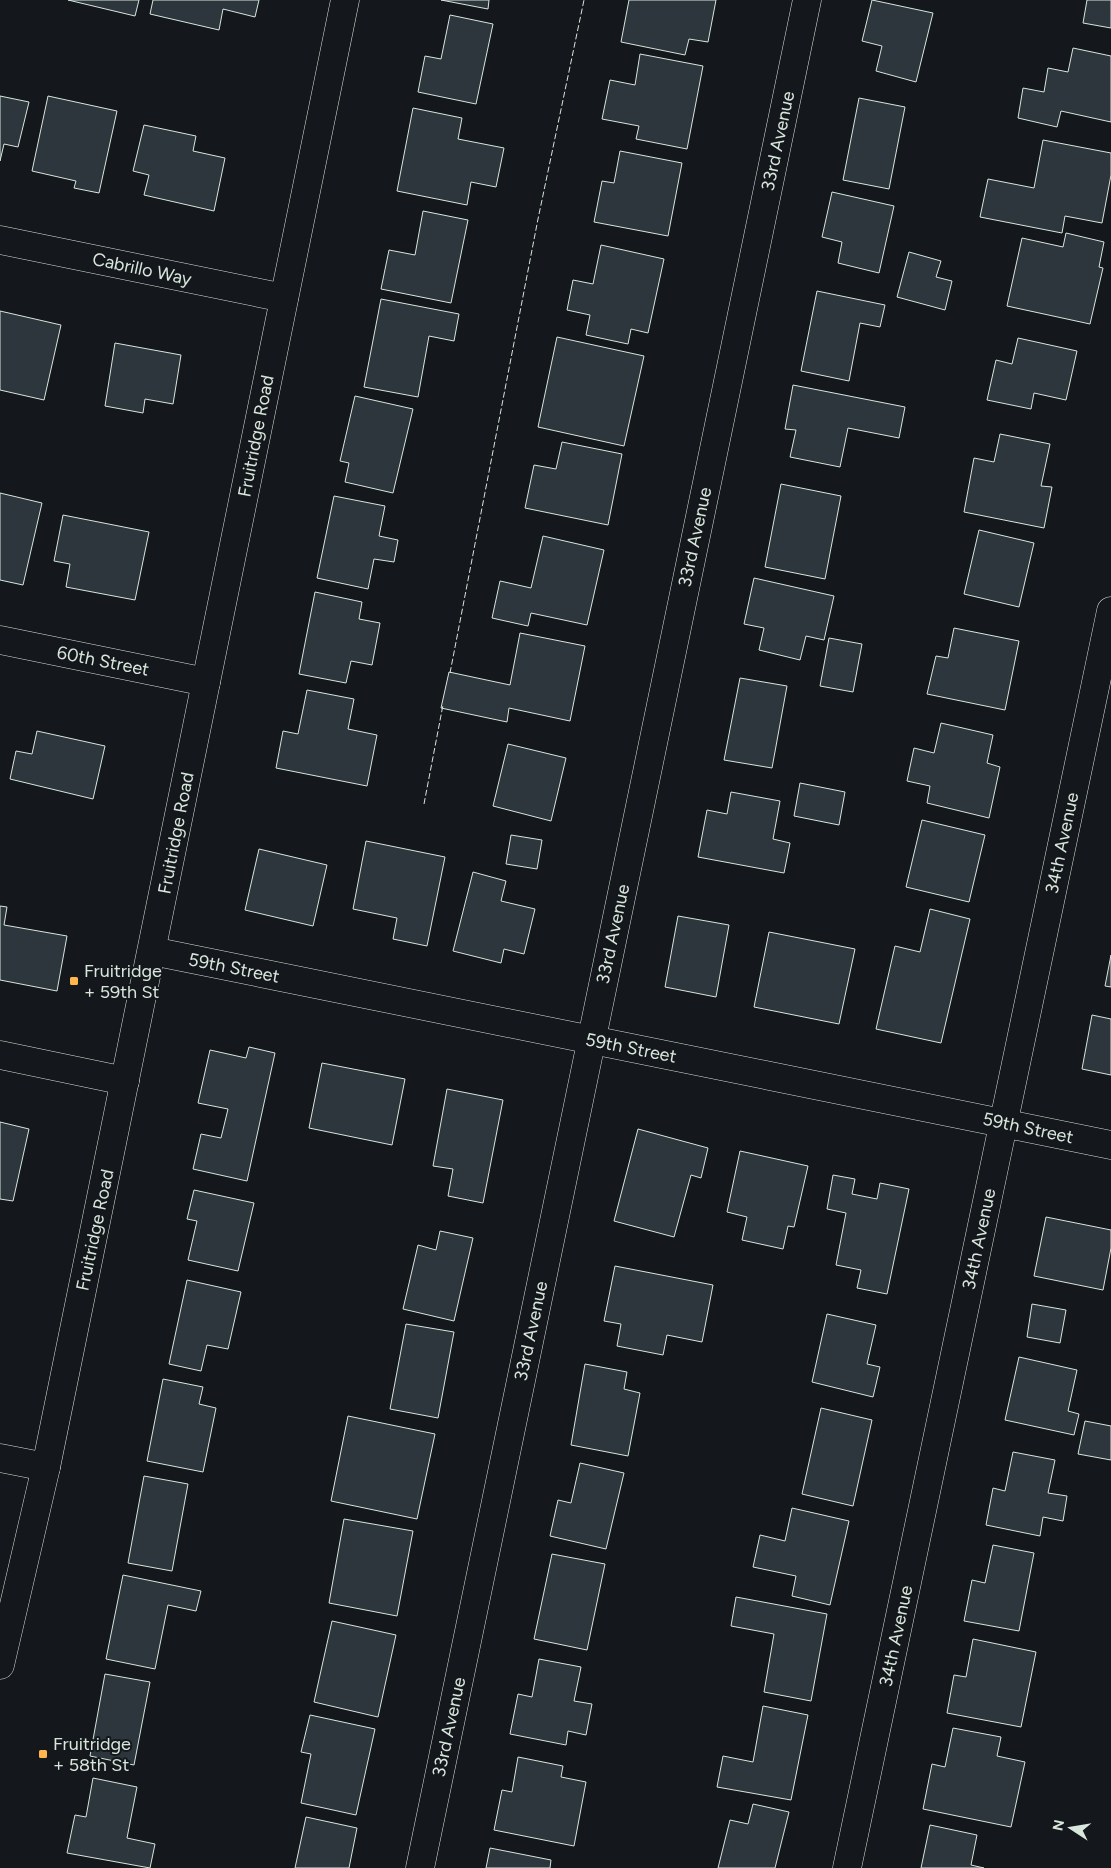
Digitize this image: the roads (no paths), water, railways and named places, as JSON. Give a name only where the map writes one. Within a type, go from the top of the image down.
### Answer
[{"type":"street","name":"Fruitridge Road","points":[[0,1665],[46,1467],[345,0]]},
{"type":"street","name":"33rd Avenue","points":[[420,1868],[807,0]]},
{"type":"street","name":"Cabrillo Way","points":[[0,240],[284,298]]},
{"type":"street","name":"34th Avenue","points":[[847,1868],[1111,611]]},
{"type":"street","name":"60th Street","points":[[0,640],[206,682]]},
{"type":"street","name":"59th Street","points":[[152,951],[1111,1145]]},
{"type":"street","points":[[0,1055],[125,1081]]},
{"type":"street","points":[[0,1458],[46,1467]]},
{"type":"place","name":"Fruitridge + 59th St","points":[[74,981]]},
{"type":"place","name":"Fruitridge + 58th St","points":[[43,1754]]}]
